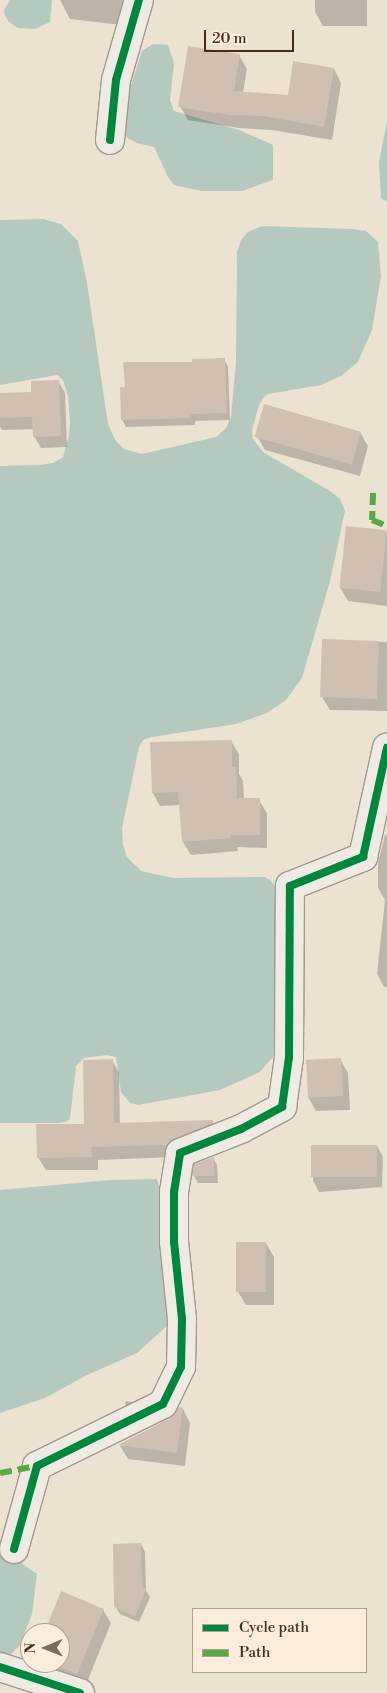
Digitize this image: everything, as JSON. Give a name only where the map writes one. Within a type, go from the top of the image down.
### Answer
[{"type":"street","points":[[110,140],[116,80],[138,0]]},
{"type":"street","points":[[14,1549],[37,1466],[163,1404],[181,1367],[182,1320],[174,1241],[174,1202],[180,1153],[240,1129],[282,1107],[290,1057],[290,886],[363,857],[387,748]]},
{"type":"street","points":[[0,1667],[80,1693]]},
{"type":"shaded area","points":[[10,0],[52,0],[50,22],[35,29],[18,28],[9,22],[5,16],[4,10]]},
{"type":"shaded area","points":[[153,44],[168,45],[174,63],[170,100],[174,111],[239,130],[273,145],[273,180],[242,191],[201,191],[174,185],[168,177],[154,147],[137,143],[121,134],[126,101],[142,51]]},
{"type":"shaded area","points":[[387,121],[387,202],[381,198],[379,162]]},
{"type":"shaded area","points":[[43,219],[61,224],[78,241],[87,283],[108,424],[115,440],[124,449],[142,454],[216,437],[226,428],[231,417],[236,361],[237,252],[241,240],[248,232],[262,226],[366,231],[378,242],[381,276],[372,330],[358,362],[341,376],[321,385],[268,394],[259,405],[252,430],[253,439],[263,452],[330,491],[340,499],[345,511],[330,581],[302,678],[286,700],[267,713],[236,724],[143,740],[139,747],[122,828],[123,845],[127,857],[141,871],[173,878],[265,877],[277,889],[278,1051],[260,1072],[220,1090],[138,1105],[130,1103],[121,1092],[116,1057],[107,1055],[84,1058],[76,1066],[70,1119],[66,1122],[56,1123],[0,1123],[0,466],[40,465],[53,463],[63,457],[69,436],[70,421],[68,396],[63,380],[57,375],[0,385],[0,220]]},
{"type":"shaded area","points":[[157,1179],[165,1211],[169,1324],[137,1353],[87,1375],[45,1398],[0,1413],[0,1190],[110,1180]]},
{"type":"shaded area","points":[[4,1551],[37,1574],[32,1614],[29,1623],[20,1623],[20,1645],[9,1656],[0,1653],[0,1553]]},
{"type":"building","points":[[188,46],[240,54],[234,91],[288,95],[293,61],[334,68],[324,127],[263,116],[230,115],[178,107]]},
{"type":"building","points":[[225,358],[227,413],[191,414],[191,418],[121,420],[120,387],[125,387],[123,362],[192,362],[192,359]]},
{"type":"building","points":[[59,380],[61,436],[33,437],[32,417],[0,418],[0,393],[31,392],[31,381]]},
{"type":"building","points":[[264,404],[361,432],[352,465],[255,437]]},
{"type":"building","points":[[346,526],[387,530],[380,592],[340,588]]},
{"type":"building","points":[[322,639],[379,641],[377,699],[320,697]]},
{"type":"building","points":[[232,740],[232,767],[236,767],[237,798],[260,798],[260,835],[231,835],[231,838],[182,842],[178,792],[152,793],[150,742]]},
{"type":"building","points":[[341,1058],[343,1096],[308,1098],[306,1060]]},
{"type":"building","points":[[113,1059],[114,1123],[213,1120],[213,1123],[174,1138],[167,1145],[91,1147],[92,1157],[37,1158],[36,1124],[84,1124],[83,1060]]},
{"type":"building","points":[[311,1145],[377,1145],[377,1177],[311,1177]]},
{"type":"building","points":[[214,1157],[214,1176],[192,1176],[194,1164]]},
{"type":"building","points":[[236,1242],[266,1242],[266,1292],[236,1292]]},
{"type":"building","points":[[179,1407],[183,1408],[177,1453],[118,1445],[170,1418]]},
{"type":"building","points":[[141,1543],[142,1587],[146,1589],[135,1616],[114,1607],[113,1544]]},
{"type":"building","points":[[61,1591],[104,1609],[77,1674],[70,1671],[70,1623],[48,1623]]},
{"type":"marked path","points":[[373,493],[372,520],[387,526]]},
{"type":"marked path","points":[[0,1473],[37,1466]]},
{"type":"cycle path","points":[[110,140],[116,80],[139,0]]},
{"type":"cycle path","points":[[14,1549],[37,1466],[163,1404],[181,1367],[182,1319],[174,1241],[174,1192],[180,1153],[241,1129],[282,1107],[289,1057],[290,886],[363,857],[387,748]]},
{"type":"cycle path","points":[[0,1667],[80,1693]]}]
